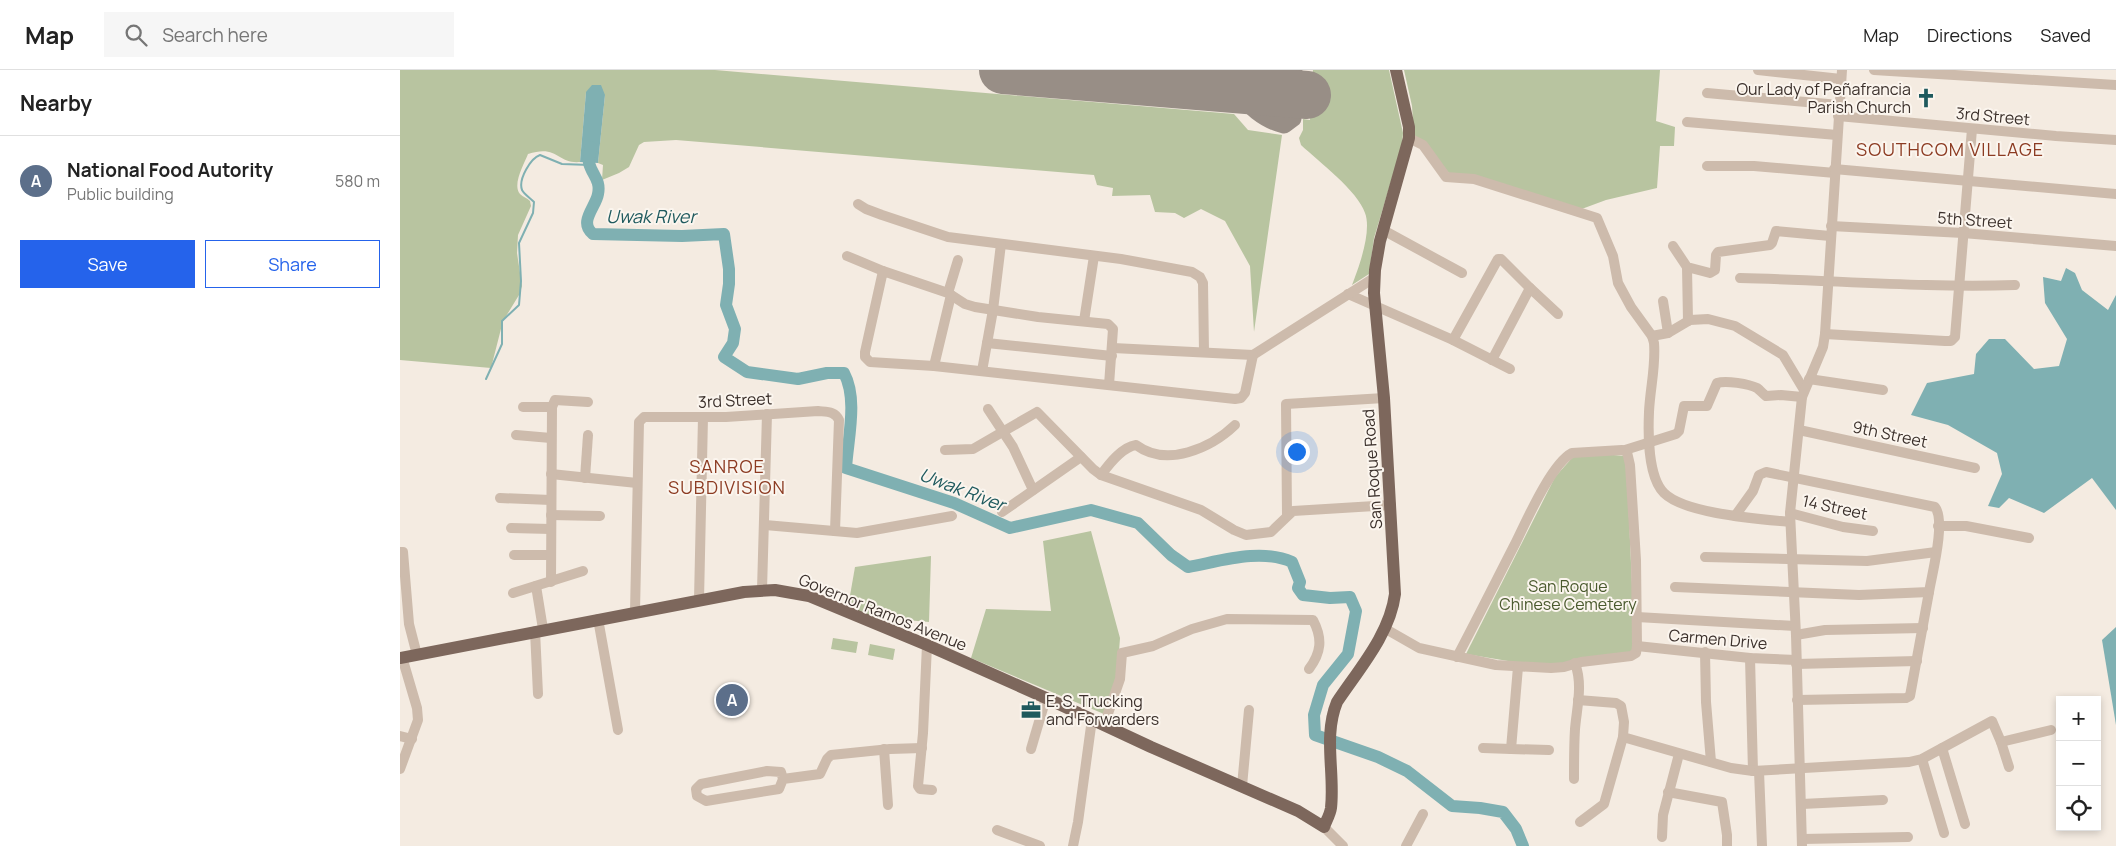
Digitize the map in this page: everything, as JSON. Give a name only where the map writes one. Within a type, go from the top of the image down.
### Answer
[{"type":"main road","name":"San Roque Road","points":[[1324,827],[1330,810],[1332,713],[1384,628],[1391,614],[1395,594],[1384,398],[1374,278],[1383,230],[1409,138],[1409,126],[1396,70]]},
{"type":"main road","name":"Governor Ramos Avenue","points":[[401,658],[700,600],[762,590],[789,591],[809,596],[927,644],[1092,720],[1298,811],[1324,827]]},
{"type":"street","points":[[1758,70],[1841,74],[1825,334],[1823,348],[1803,393],[1790,517],[1796,630],[1802,842],[1908,837]]},
{"type":"street","points":[[1874,70],[1976,74],[2116,85]]},
{"type":"street","points":[[1707,93],[1839,105]]},
{"type":"street","name":"3rd Street","points":[[1838,116],[2116,140]]},
{"type":"street","points":[[1687,122],[1837,135]]},
{"type":"street","points":[[1825,334],[1951,341],[1955,337],[1972,129]]},
{"type":"street","points":[[1409,138],[1422,146],[1446,177],[1474,179],[1594,216],[1602,227],[1613,256],[1618,283],[1625,299],[1652,336],[1668,333],[1688,321],[1708,319],[1735,326],[1783,355],[1803,393]]},
{"type":"street","points":[[1707,166],[1754,166],[1834,171],[2116,194]]},
{"type":"street","points":[[858,204],[882,215],[943,236],[1169,267],[1196,274],[1203,283],[1204,352]]},
{"type":"street","points":[[1383,230],[1462,273]]},
{"type":"street","name":"5th Street","points":[[1687,266],[1714,273],[1718,252],[1770,244],[1773,241],[1774,233],[1779,230],[1963,233],[2116,246]]},
{"type":"street","points":[[982,371],[993,310],[1001,244]]},
{"type":"street","points":[[1673,246],[1687,266],[1688,321]]},
{"type":"street","points":[[847,256],[949,294],[976,308],[1111,326],[1112,352],[1108,385]]},
{"type":"street","points":[[1084,321],[1094,256]]},
{"type":"street","points":[[1453,340],[1498,259],[1501,259],[1558,314]]},
{"type":"street","points":[[934,366],[958,260]]},
{"type":"street","points":[[884,271],[865,357],[870,362],[934,366],[1235,399],[1242,398],[1245,393],[1253,355]]},
{"type":"street","points":[[987,343],[1112,352],[1204,352],[1253,355],[1374,278]]},
{"type":"street","points":[[1740,278],[1958,287],[2015,285]]},
{"type":"street","points":[[1492,360],[1530,288]]},
{"type":"street","points":[[1348,294],[1375,304],[1453,340],[1510,369]]},
{"type":"street","points":[[1663,301],[1668,333]]},
{"type":"street","name":"14 Street","points":[[1652,336],[1655,353],[1649,412],[1652,470],[1663,492],[1674,500],[1735,516],[1790,517],[1873,531]]},
{"type":"street","points":[[1809,379],[1883,390]]},
{"type":"street","points":[[1457,657],[1538,499],[1558,465],[1572,453],[1625,450],[1676,434],[1684,406],[1707,406],[1717,383],[1732,382],[1757,388],[1766,396],[1803,393]]},
{"type":"street","points":[[1287,515],[1286,404],[1384,398]]},
{"type":"street","points":[[551,582],[552,407],[556,400],[588,402]]},
{"type":"street","points":[[523,407],[552,407]]},
{"type":"street","points":[[988,409],[1013,447],[1033,490]]},
{"type":"street","name":"3rd Street","points":[[637,483],[641,419],[644,417],[726,418],[768,414],[830,412],[836,415],[839,420],[835,531]]},
{"type":"street","points":[[945,450],[974,449],[1037,412],[1081,457],[1102,475],[1201,510],[1246,535],[1270,532],[1280,525],[1287,515],[1293,511],[1391,505]]},
{"type":"street","points":[[762,590],[768,414]]},
{"type":"street","points":[[700,600],[702,417]]},
{"type":"street","points":[[1102,475],[1109,464],[1131,446],[1136,445],[1144,451],[1172,456],[1185,453],[1221,438],[1235,425]]},
{"type":"street","name":"9th Street","points":[[1799,430],[1975,468]]},
{"type":"street","points":[[516,435],[551,438]]},
{"type":"street","points":[[585,478],[588,435]]},
{"type":"street","points":[[1384,628],[1419,648],[1457,657],[1518,667],[1551,668],[1636,654],[1636,560],[1630,466],[1625,450]]},
{"type":"street","points":[[1002,512],[1033,490],[1046,484],[1081,457]]},
{"type":"street","points":[[1735,516],[1753,491],[1759,475],[1766,472],[1935,507],[1938,516],[1936,552],[1912,693],[1908,698],[1797,700]]},
{"type":"street","points":[[551,474],[637,483],[635,612]]},
{"type":"street","points":[[500,498],[552,500]]},
{"type":"street","points":[[551,515],[600,516]]},
{"type":"street","points":[[765,525],[857,533],[952,516]]},
{"type":"street","points":[[1938,526],[1966,526],[2029,538]]},
{"type":"street","points":[[511,528],[551,529]]},
{"type":"street","points":[[400,552],[403,552],[402,588],[417,654]]},
{"type":"street","points":[[1705,557],[1867,561],[1936,552]]},
{"type":"street","points":[[514,555],[550,555]]},
{"type":"street","points":[[513,593],[583,571]]},
{"type":"street","points":[[536,586],[539,630],[538,694]]},
{"type":"street","points":[[1674,587],[1859,595],[1929,592]]},
{"type":"street","points":[[1636,616],[1796,630],[1923,628]]},
{"type":"street","points":[[1104,725],[1120,679],[1122,653],[1153,646],[1206,624],[1227,619],[1313,620],[1320,644],[1318,657],[1309,669]]},
{"type":"street","points":[[598,620],[618,730]]},
{"type":"street","points":[[927,644],[922,748],[918,786],[920,789],[932,790]]},
{"type":"street","name":"Carmen Drive","points":[[1637,646],[1796,662],[1917,661]]},
{"type":"street","points":[[1705,652],[1706,702],[1711,762]]},
{"type":"street","points":[[400,769],[418,720],[418,713],[401,658]]},
{"type":"street","points":[[1750,658],[1762,846]]},
{"type":"street","points":[[1574,779],[1579,676],[1575,664]]},
{"type":"street","points":[[1511,749],[1518,667]]},
{"type":"street","points":[[1031,749],[1046,698]]},
{"type":"street","points":[[1578,700],[1621,706],[1624,722],[1623,737],[1604,804],[1580,822]]},
{"type":"street","points":[[1242,786],[1249,710]]},
{"type":"street","points":[[1073,846],[1092,720]]},
{"type":"street","points":[[1623,737],[1731,768],[1756,771],[1892,763],[1922,759],[1992,721],[2002,742],[2009,767]]},
{"type":"street","points":[[2002,742],[2051,730]]},
{"type":"street","points":[[400,736],[412,738]]},
{"type":"street","points":[[783,779],[820,774],[831,755],[884,749],[922,748]]},
{"type":"street","points":[[1484,748],[1549,750]]},
{"type":"street","points":[[1942,748],[1964,824]]},
{"type":"street","points":[[884,749],[888,805]]},
{"type":"street","points":[[1662,837],[1663,815],[1680,754]]},
{"type":"street","points":[[1922,759],[1944,833]]},
{"type":"street","points":[[767,771],[781,772],[783,779],[779,789],[771,792],[706,801],[697,796],[696,789],[701,784],[767,771]]},
{"type":"street","points":[[1668,792],[1722,802],[1727,846]]},
{"type":"street","points":[[1802,804],[1883,800]]},
{"type":"street","points":[[1406,846],[1423,814]]},
{"type":"street","points":[[1324,827],[1343,846]]},
{"type":"street","points":[[997,830],[1040,846]]},
{"type":"green space","points":[[400,70],[715,70],[1234,114],[1248,130],[1282,135],[1254,332],[1250,266],[1225,221],[1201,209],[1184,218],[1175,213],[1155,212],[1150,195],[1112,196],[1113,188],[1097,185],[1094,175],[676,140],[644,142],[639,145],[629,167],[602,180],[603,165],[598,163],[605,95],[586,92],[580,162],[572,162],[546,151],[528,154],[520,174],[517,185],[518,190],[520,194],[530,201],[531,206],[518,235],[517,253],[522,286],[519,295],[503,321],[491,368],[400,360]]},
{"type":"green space","points":[[1313,70],[1389,70],[1403,133],[1402,145],[1374,238],[1369,274],[1352,285],[1364,249],[1367,221],[1361,204],[1354,195],[1301,145],[1299,138],[1303,130],[1303,119],[1310,120]]},
{"type":"green space","points":[[1404,70],[1660,70],[1656,121],[1675,127],[1674,146],[1660,146],[1657,188],[1606,200],[1579,210],[1451,175],[1414,136],[1412,106]]},
{"type":"green space","name":"San Roque Chinese Cemetery","points":[[1583,452],[1624,456],[1627,474],[1633,607],[1632,653],[1538,666],[1466,654],[1555,477],[1572,458]]},
{"type":"green space","points":[[1091,531],[1120,638],[1117,678],[1104,714],[971,658],[986,609],[1051,611],[1043,541]]},
{"type":"green space","points":[[931,556],[929,622],[872,617],[848,607],[855,567]]},
{"type":"green space","points":[[833,638],[858,642],[856,653],[831,649]]},
{"type":"green space","points":[[870,644],[895,649],[893,660],[868,655]]},
{"type":"water","points":[[592,85],[601,85],[605,95],[598,163],[580,162],[586,92]]},
{"type":"water","points":[[2066,268],[2075,273],[2082,290],[2108,310],[2116,295],[2116,510],[2092,478],[2044,513],[2009,498],[1999,508],[1988,506],[2002,474],[1997,453],[1948,425],[1911,415],[1927,383],[1974,374],[1976,354],[1989,339],[2005,339],[2034,369],[2059,366],[2067,339],[2045,303],[2043,277],[2061,281]]},
{"type":"water","points":[[2116,627],[2116,725],[2102,640]]},
{"type":"waterway","name":"Uwak River","points":[[591,147],[589,163],[599,189],[597,199],[587,219],[587,225],[593,234],[682,236],[724,234],[729,269],[726,305],[735,329],[733,343],[724,357],[747,372],[798,379],[827,373],[844,373],[848,383],[851,407],[846,468],[954,503],[1010,528],[1091,510],[1138,523],[1171,555],[1188,567],[1254,556],[1280,558],[1292,562],[1300,582],[1298,588],[1303,595],[1330,598],[1350,597],[1356,611],[1348,654],[1323,685],[1314,715],[1315,735],[1378,757],[1407,771],[1452,806],[1503,812],[1516,829],[1523,846]]},
{"type":"waterway","points":[[486,379],[502,344],[502,321],[519,305],[521,281],[519,243],[533,213],[534,202],[522,190],[521,185],[526,170],[533,160],[540,155],[562,164],[590,165]]},
{"type":"taxiway","points":[[1255,91],[1294,75],[1297,83],[1296,91],[1291,98],[1284,102]]},
{"type":"taxiway","points":[[1235,89],[1252,106],[1270,119],[1284,124],[1292,118],[1291,106],[1265,92]]},
{"type":"runway","points":[[1003,70],[1307,95]]},
{"type":"place","name":"Our Lady of Peñafrancia Parish Church","points":[[1926,98]]},
{"type":"place","name":"National Food Autority","points":[[732,700]]},
{"type":"place","name":"E. S. Trucking and Forwarders","points":[[1031,710]]},
{"type":"district","name":"SOUTHCOM VILLAGE","points":[[1950,150]]},
{"type":"district","name":"SANROE SUBDIVISION","points":[[727,477]]}]
